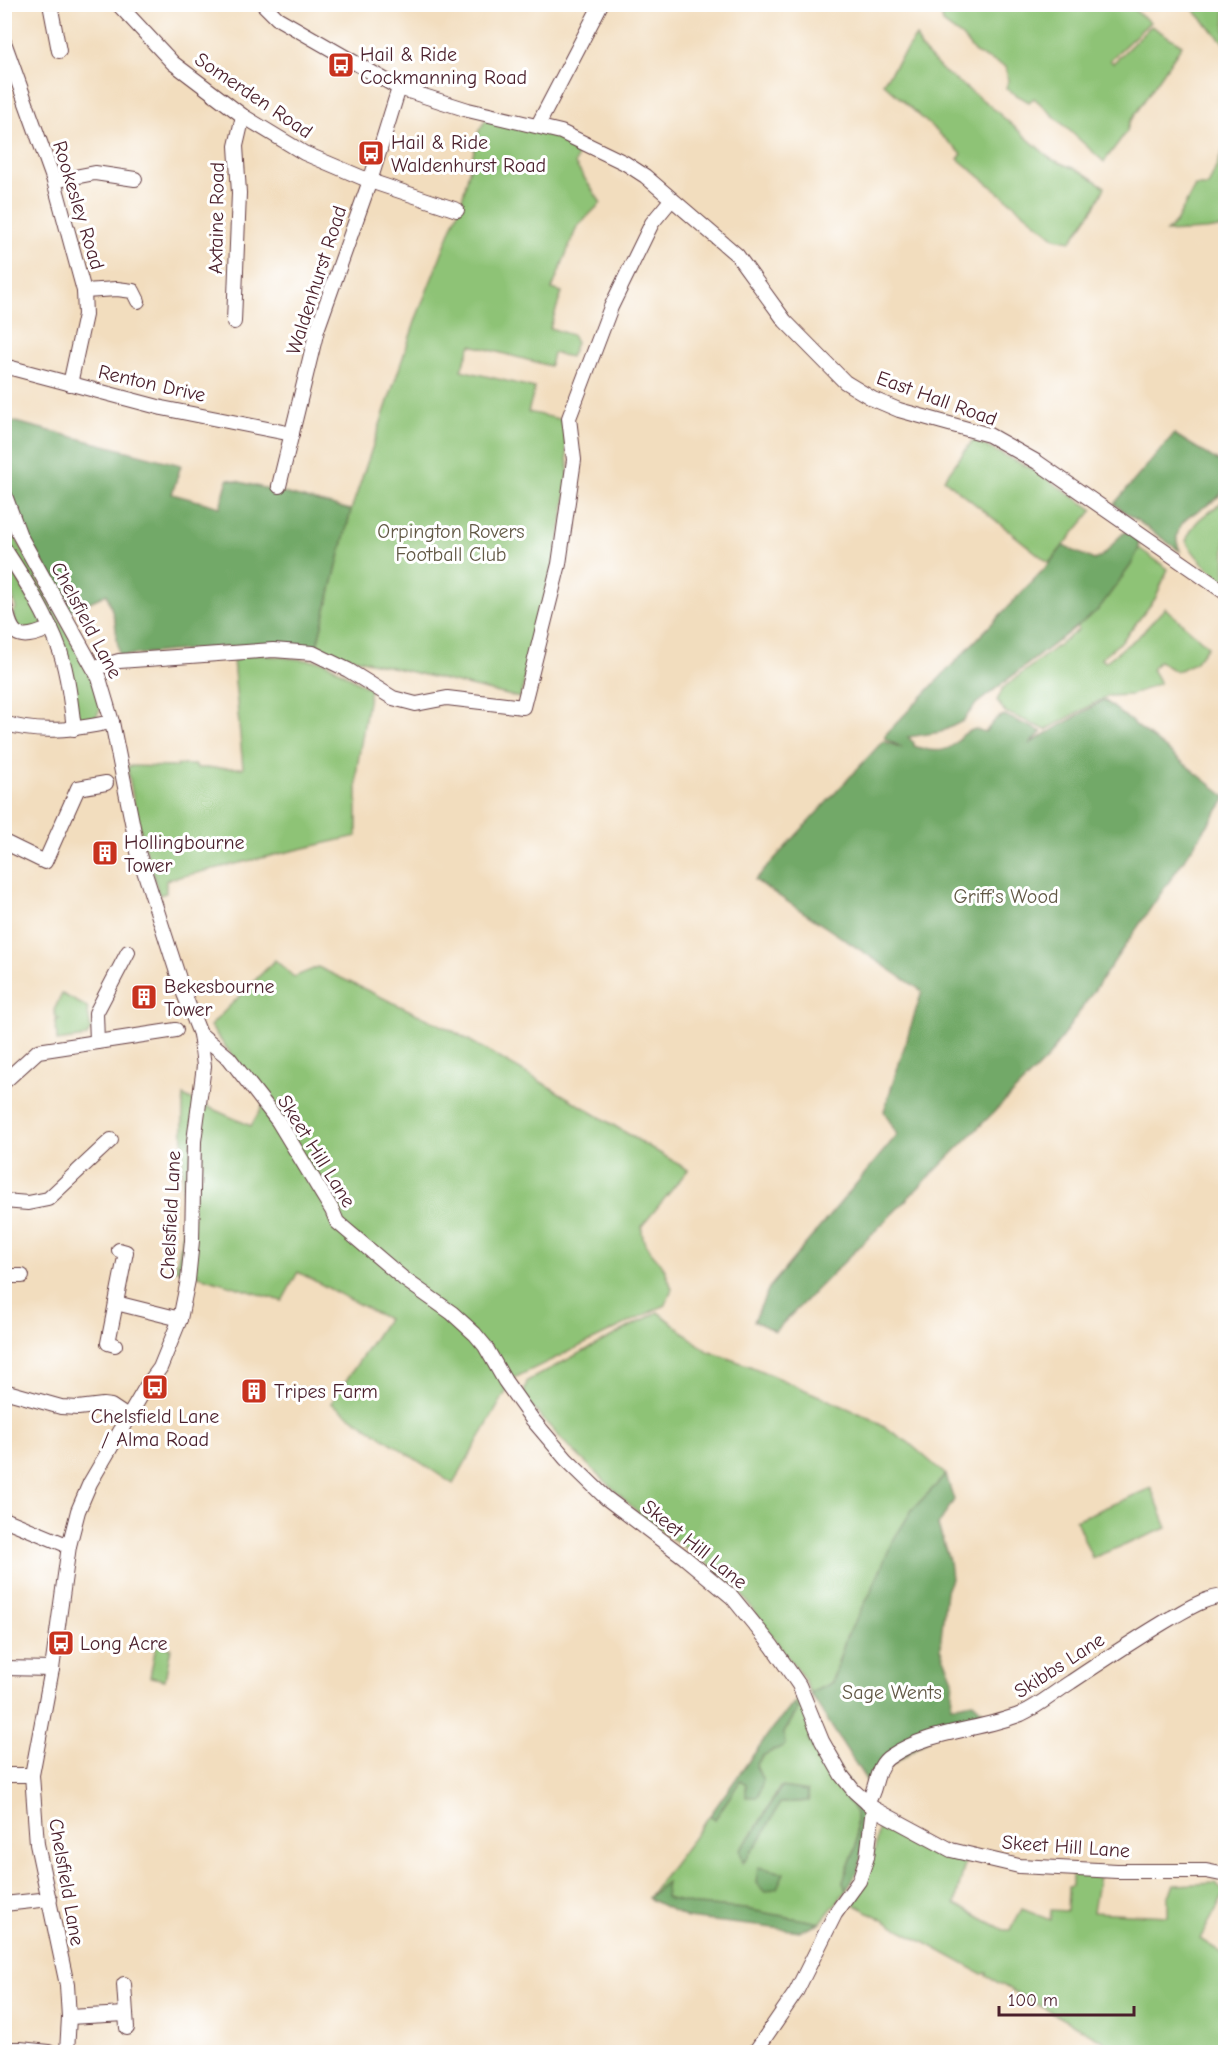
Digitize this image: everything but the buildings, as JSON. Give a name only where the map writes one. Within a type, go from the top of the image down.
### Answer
[{"type":"street","points":[[50,4],[59,51]]},
{"type":"street","name":"Somerden Road","points":[[118,4],[173,63],[243,116],[304,153],[370,181],[457,210]]},
{"type":"street","name":"East Hall Road","points":[[263,4],[278,18],[399,88],[468,110],[561,132],[625,163],[645,176],[737,255],[785,321],[845,381],[873,399],[899,410],[989,435],[1038,462],[1226,593]]},
{"type":"street","points":[[538,125],[601,4]]},
{"type":"street","name":"Rookesley Road","points":[[4,42],[54,181],[84,291],[86,315],[70,384]]},
{"type":"street","name":"Waldenhurst Road","points":[[279,486],[317,330],[370,181],[399,88]]},
{"type":"street","name":"Axtaine Road","points":[[234,322],[239,193],[236,146],[243,116]]},
{"type":"street","points":[[54,181],[95,173],[135,179]]},
{"type":"street","points":[[95,668],[119,661],[166,657],[273,650],[313,653],[348,670],[393,698],[416,704],[447,698],[523,707],[559,564],[574,460],[569,418],[611,307],[652,223],[671,200]]},
{"type":"street","points":[[84,291],[106,289],[136,292]]},
{"type":"street","name":"Renton Drive","points":[[4,366],[162,408],[292,434]]},
{"type":"street","name":"Chelsfield Lane","points":[[4,493],[20,536],[95,668],[112,722],[138,852],[183,991],[200,1034],[204,1066],[194,1141],[192,1241],[188,1280],[180,1319],[160,1368],[146,1387],[90,1483],[78,1511],[69,1546],[52,1669],[32,1775],[37,1844],[67,1985],[69,2017],[67,2052]]},
{"type":"street","name":"Chelsfield Lane","points":[[4,548],[51,628],[68,683],[74,729]]},
{"type":"street","name":"Chelsfield Lane","points":[[4,600],[9,625],[13,632],[25,636],[51,628]]},
{"type":"street","points":[[4,723],[30,729],[74,729],[112,722]]},
{"type":"street","points":[[4,842],[45,862],[78,788],[106,783]]},
{"type":"street","points":[[97,1042],[96,1013],[128,952]]},
{"type":"street","points":[[4,1082],[38,1051],[176,1030]]},
{"type":"street","name":"Skeet Hill Lane","points":[[200,1034],[229,1058],[278,1121],[337,1222],[404,1279],[453,1313],[475,1334],[532,1419],[566,1459],[606,1498],[716,1582],[739,1605],[802,1691],[822,1741],[842,1776],[870,1806],[951,1850],[1019,1866],[1206,1871],[1226,1875]]},
{"type":"street","points":[[204,1066],[229,1058]]},
{"type":"street","points":[[4,1201],[28,1203],[48,1199],[111,1140]]},
{"type":"street","points":[[115,1345],[108,1343],[126,1252],[119,1250]]},
{"type":"street","points":[[4,1276],[22,1276]]},
{"type":"street","points":[[116,1303],[180,1319]]},
{"type":"street","points":[[4,1391],[61,1407],[111,1406],[129,1418]]},
{"type":"street","points":[[4,1519],[69,1546]]},
{"type":"street","name":"Skibbs Lane","points":[[755,2052],[796,1992],[828,1924],[859,1881],[867,1857],[870,1798],[878,1773],[889,1757],[951,1732],[999,1722],[1022,1713],[1132,1641],[1197,1604],[1226,1596]]},
{"type":"street","points":[[4,1668],[52,1669]]},
{"type":"street","points":[[4,1775],[32,1775]]},
{"type":"street","points":[[4,1904],[50,1899]]},
{"type":"street","points":[[69,2017],[126,2021],[124,1984]]},
{"type":"street","points":[[4,2049],[49,2052]]},
{"type":"green space","points":[[931,5],[1128,5],[1150,22],[1110,60],[1113,63],[1151,26],[1182,45],[1129,123],[1127,131],[1104,162],[1034,98],[1029,102],[1006,89],[1008,81],[1006,67],[975,53],[962,37],[943,23],[941,12]]},
{"type":"green space","points":[[1189,5],[1225,5],[1225,44]]},
{"type":"green space","points":[[916,36],[921,48],[943,71],[988,104],[1051,159],[1082,172],[1105,187],[1096,205],[1071,241],[1055,238],[958,159],[962,154],[883,83]]},
{"type":"green space","name":"Orpington Rovers Football Club","points":[[487,118],[550,133],[580,148],[575,164],[601,203],[577,227],[552,289],[562,292],[550,328],[572,335],[576,343],[570,357],[553,353],[550,366],[471,345],[461,370],[535,388],[528,412],[564,420],[569,479],[556,558],[520,698],[316,649],[351,510],[417,316],[461,204],[479,130]]},
{"type":"green space","points":[[1225,146],[1225,227],[1166,232],[1176,222],[1195,186],[1208,186]]},
{"type":"green space","points":[[4,419],[181,465],[172,494],[220,507],[228,479],[351,510],[316,649],[267,646],[193,649],[119,656],[115,621],[107,594],[70,611],[37,552],[30,546],[7,482],[4,466]]},
{"type":"green space","points":[[1174,434],[1226,466],[1226,484],[1222,493],[1192,515],[1179,528],[1177,539],[1180,551],[1114,504]]},
{"type":"green space","points":[[973,440],[1032,469],[1093,510],[1049,563],[944,479]]},
{"type":"green space","points":[[1225,499],[1225,581],[1203,563],[1186,541],[1194,525]]},
{"type":"green space","points":[[4,516],[86,668],[102,705],[96,717],[76,720],[72,686],[5,536]]},
{"type":"green space","name":"Griff's Wood","points":[[1129,530],[1138,536],[1139,548],[1131,565],[1098,610],[976,704],[963,721],[941,732],[908,737],[914,746],[928,750],[943,750],[952,746],[970,731],[975,729],[985,732],[997,718],[1004,715],[1042,732],[1029,744],[1104,700],[1225,796],[1225,800],[1047,1059],[775,1331],[754,1321],[769,1288],[897,1135],[884,1111],[922,991],[755,880],[883,741],[903,748],[885,739],[885,735],[1048,565],[1063,546],[1094,560],[1104,554],[1119,537]]},
{"type":"green space","points":[[1139,548],[1168,569],[1155,599],[1122,641],[1101,658],[1105,662],[1139,636],[1165,608],[1208,646],[1195,663],[1176,672],[1159,661],[1152,669],[1160,683],[1131,695],[1108,696],[1046,730],[1005,712],[997,701],[1003,688],[1078,630],[1078,625],[1112,590]]},
{"type":"green space","points":[[8,562],[44,626],[41,630],[18,628],[13,614],[16,608],[5,575],[5,564]]},
{"type":"green space","points":[[254,654],[325,662],[370,689],[357,768],[357,836],[166,880],[166,893],[159,895],[137,819],[127,766],[196,765],[197,768],[243,768],[233,660]]},
{"type":"green space","points":[[275,960],[294,977],[318,967],[453,1031],[688,1170],[642,1226],[643,1239],[664,1268],[672,1289],[665,1305],[514,1378],[453,1484],[331,1403],[387,1319],[298,1272],[282,1301],[175,1269],[182,1241],[183,1096],[251,1126],[262,1107],[264,1098],[210,1026]]},
{"type":"green space","points":[[62,994],[87,1007],[91,1030],[86,1037],[57,1041],[56,1021],[59,1019],[56,1019],[54,1010]]},
{"type":"green space","points":[[658,1312],[707,1351],[750,1366],[870,1418],[908,1442],[946,1475],[912,1510],[846,1638],[831,1683],[810,1693],[804,1679],[737,1588],[708,1564],[647,1521],[563,1441],[523,1397],[527,1381]]},
{"type":"green space","name":"Sage Wents","points":[[946,1475],[954,1500],[938,1525],[949,1561],[951,1579],[946,1591],[940,1648],[953,1679],[951,1706],[973,1702],[984,1712],[975,1720],[950,1723],[868,1783],[810,1693],[832,1683],[846,1638],[871,1592],[892,1542],[912,1510]]},
{"type":"green space","points":[[1151,1488],[1167,1528],[1092,1558],[1076,1520]]},
{"type":"green space","points":[[156,1645],[171,1648],[165,1680],[150,1677]]},
{"type":"green space","points":[[799,1699],[815,1729],[808,1740],[856,1813],[856,1846],[843,1881],[846,1891],[820,1923],[745,1909],[696,1905],[664,1898],[666,1883],[648,1898],[710,1815],[715,1819],[740,1781],[746,1785],[763,1781],[756,1766],[794,1717],[798,1709],[793,1704]],"holes":[[[780,1787],[807,1791],[809,1801],[780,1803],[740,1850],[754,1832]]]},
{"type":"green space","points":[[793,1704],[798,1709],[784,1733],[785,1745],[762,1756],[756,1766],[763,1781],[758,1797],[746,1797],[746,1785],[740,1781],[715,1819],[710,1815],[769,1733]]},
{"type":"green space","points":[[815,1729],[865,1810],[864,1843],[858,1870],[846,1891],[843,1881],[856,1846],[856,1813],[808,1740]]},
{"type":"green space","points":[[781,1787],[807,1791],[809,1801],[780,1803],[762,1837],[743,1863],[740,1850],[754,1832]]},
{"type":"green space","points":[[885,1823],[965,1863],[955,1904],[1004,1930],[1010,1930],[1022,1909],[1050,1920],[1051,1910],[1067,1911],[1068,1887],[1072,1886],[1072,1873],[1099,1876],[1093,1912],[1168,1916],[1168,1898],[1174,1885],[1216,1883],[1225,1893],[1200,1939],[1225,1955],[1225,2052],[1123,2052],[986,1976],[987,1973],[982,1974],[852,1903],[871,1866],[880,1824]]},
{"type":"green space","points":[[758,1867],[784,1873],[777,1888],[765,1892],[756,1883]]},
{"type":"green space","points":[[667,1882],[665,1898],[696,1905],[745,1909],[820,1923],[800,1931],[687,1918],[648,1898]]},
{"type":"place","name":"Hail & Ride Cockmanning Road","points":[[341,65]]},
{"type":"place","name":"Hail & Ride Waldenhurst Road","points":[[371,153]]},
{"type":"place","name":"Hollingbourne Tower","points":[[105,853]]},
{"type":"place","name":"Bekesbourne Tower","points":[[144,997]]},
{"type":"place","name":"Chelsfield Lane / Alma Road","points":[[155,1387]]},
{"type":"place","name":"Tripes Farm","points":[[254,1391]]},
{"type":"place","name":"Long Acre","points":[[61,1643]]}]
